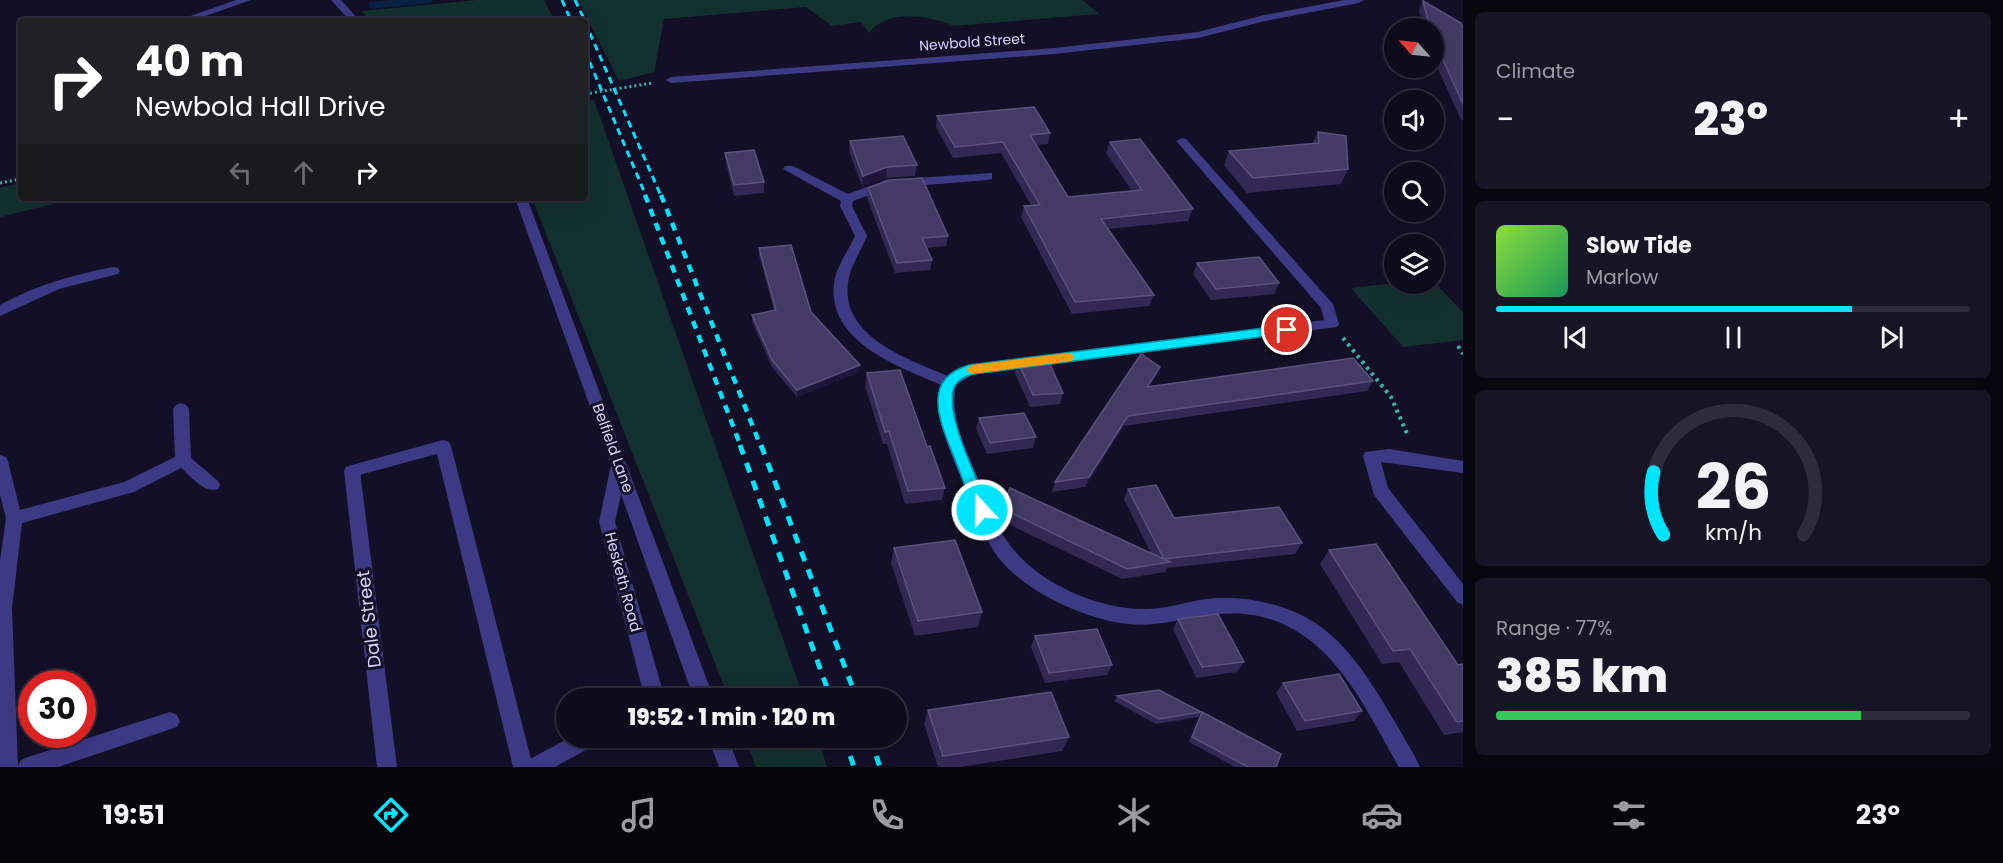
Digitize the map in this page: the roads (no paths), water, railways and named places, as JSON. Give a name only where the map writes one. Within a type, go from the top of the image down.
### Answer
[{"type":"street","points":[[190,18],[246,0]]},
{"type":"street","points":[[336,0],[351,18]]},
{"type":"street","name":"Newbold Street","points":[[671,80],[1054,51],[1198,35],[1264,18],[1359,0]]},
{"type":"street","points":[[1182,141],[1328,307],[1332,324],[969,370],[949,382],[945,396],[946,416],[990,528],[1008,556],[1027,573],[1069,598],[1118,613],[1145,616],[1222,605],[1261,610],[1296,621],[1322,638],[1344,660],[1410,767]]},
{"type":"street","points":[[789,169],[847,199],[886,184],[988,176]]},
{"type":"street","points":[[847,199],[846,206],[861,236],[841,283],[842,306],[852,326],[869,343],[949,382]]},
{"type":"street","name":"Belfield Lane","points":[[522,201],[700,688]]},
{"type":"street","points":[[0,311],[22,298],[60,282],[113,271]]},
{"type":"street","points":[[181,409],[183,460],[212,485]]},
{"type":"street","name":"Dale Street","points":[[387,767],[352,471],[443,446],[523,767]]},
{"type":"street","points":[[1463,467],[1389,455],[1371,456],[1380,490],[1463,597]]},
{"type":"street","points":[[14,518],[128,487],[183,460]]},
{"type":"street","points":[[0,461],[14,518],[3,608],[8,767]]},
{"type":"street","name":"Hesketh Road","points":[[619,463],[607,522],[652,688]]},
{"type":"street","points":[[28,767],[170,721]]},
{"type":"street","points":[[535,767],[570,748]]},
{"type":"street","points":[[722,748],[729,767]]},
{"type":"waterway","points":[[372,5],[429,0]]},
{"type":"railway","points":[[562,0],[570,18]]},
{"type":"railway","points":[[575,0],[584,18]]},
{"type":"railway","points":[[588,29],[661,196]]},
{"type":"railway","points":[[588,58],[646,196]]},
{"type":"railway","points":[[645,195],[741,447]]},
{"type":"railway","points":[[661,195],[761,447]]},
{"type":"railway","points":[[740,445],[827,688]]},
{"type":"railway","points":[[761,445],[853,688]]},
{"type":"railway","points":[[847,748],[854,767]]},
{"type":"railway","points":[[873,748],[880,767]]}]
